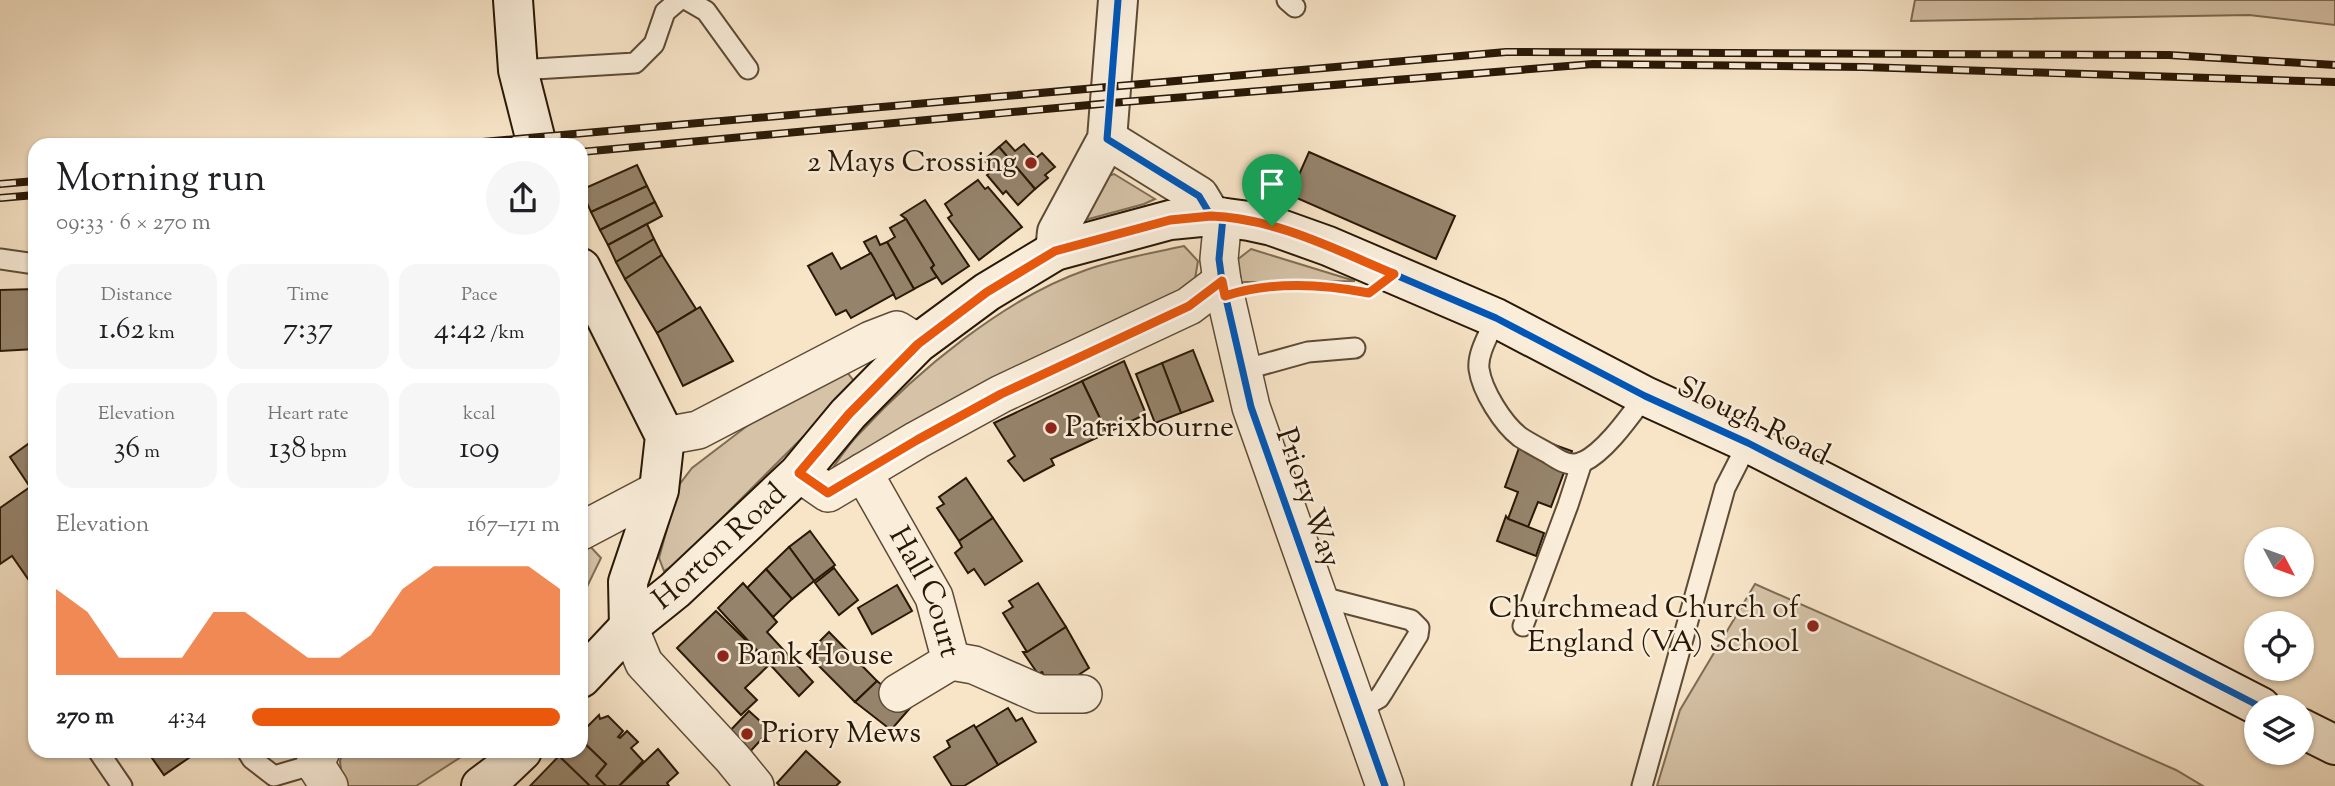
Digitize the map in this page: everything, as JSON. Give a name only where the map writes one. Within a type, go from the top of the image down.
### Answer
[{"type":"main road","points":[[513,0],[518,70],[535,138]]},
{"type":"main road","points":[[1055,251],[1056,232],[1107,139],[1118,0]]},
{"type":"main road","points":[[1107,139],[1199,196],[1217,216]]},
{"type":"main road","name":"Horton Road","points":[[588,671],[629,627],[675,590],[799,473],[849,414],[918,344],[987,292],[1055,251],[1170,220],[1217,216]]},
{"type":"main road","name":"Slough Road","points":[[1217,216],[1272,226],[1328,246],[1496,318],[1645,396],[1748,443],[2244,698]]},
{"type":"main road","points":[[588,285],[665,436],[659,490],[628,582],[629,627]]},
{"type":"main road","points":[[2314,734],[2335,745]]},
{"type":"street","name":"Priory Way","points":[[1217,216],[1222,281],[1251,407],[1385,786]]},
{"type":"street","points":[[799,473],[828,493],[1001,394],[1189,306],[1222,281]]},
{"type":"street","points":[[665,436],[698,430],[870,340],[897,330],[918,344]]},
{"type":"street","name":"Hall Court","points":[[863,472],[934,597],[951,662],[898,693]]},
{"type":"street","points":[[588,527],[659,490]]},
{"type":"street","points":[[629,627],[644,663],[755,786]]},
{"type":"street","points":[[951,662],[974,665],[1040,694],[1083,694]]},
{"type":"lane","points":[[518,70],[635,63],[654,44],[665,12],[679,0]]},
{"type":"lane","points":[[687,0],[706,10],[748,69]]},
{"type":"lane","points":[[0,260],[28,263]]},
{"type":"lane","points":[[1496,318],[1482,351],[1479,368],[1486,389],[1496,409],[1519,436],[1567,465],[1582,462],[1600,449],[1645,396]]},
{"type":"lane","points":[[1243,370],[1308,352],[1355,348]]},
{"type":"lane","points":[[1642,786],[1725,488],[1748,443]]},
{"type":"lane","points":[[1522,626],[1582,462]]},
{"type":"lane","points":[[1318,596],[1411,621],[1419,628],[1418,635],[1391,683],[1379,698],[1358,710]]},
{"type":"lane","points":[[103,758],[122,786]]},
{"type":"lane","points":[[251,758],[274,776],[322,767]]},
{"type":"shaded area","points":[[1915,0],[2335,0],[2335,25],[2249,15],[1911,21]]},
{"type":"shaded area","points":[[1114,174],[1155,199],[1085,220],[1108,176]]},
{"type":"shaded area","points":[[1184,246],[1198,261],[1195,279],[1189,292],[830,472],[855,438],[882,410],[935,362],[994,318],[1055,283],[1086,270],[1122,259]]},
{"type":"shaded area","points":[[1251,249],[1355,281],[1238,282],[1237,260]]},
{"type":"shaded area","points":[[844,368],[856,384],[677,563],[664,571],[659,558],[679,485],[692,468],[747,426]]},
{"type":"shaded area","points":[[588,544],[601,558],[588,585]]},
{"type":"shaded area","points":[[1755,584],[2176,770],[2203,786],[1657,786],[1680,710]]},
{"type":"shaded area","points":[[341,758],[459,758],[416,786],[343,786]]},
{"type":"building","name":"2 Mays Crossing","points":[[1006,141],[1015,151],[1024,144],[1036,158],[1042,153],[1055,167],[1045,175],[1048,178],[1035,189],[999,147]]},
{"type":"building","points":[[999,147],[1035,189],[1018,205],[1006,191],[1003,194],[987,175],[993,170],[984,160]]},
{"type":"building","points":[[1309,152],[1455,216],[1436,259],[1290,195]]},
{"type":"building","points":[[637,165],[647,186],[591,212],[588,205],[588,187]]},
{"type":"building","points":[[978,180],[985,189],[988,187],[1022,227],[979,260],[948,218],[952,215],[945,204]]},
{"type":"building","points":[[647,186],[655,202],[600,230],[591,212]]},
{"type":"building","points":[[925,200],[969,266],[942,284],[931,268],[934,265],[901,215]]},
{"type":"building","points":[[655,202],[662,216],[608,245],[600,230]]},
{"type":"building","points":[[906,219],[934,265],[931,268],[937,277],[914,289],[887,242],[895,237],[890,228]]},
{"type":"building","points":[[647,224],[654,239],[616,262],[608,245]]},
{"type":"building","points":[[876,236],[880,245],[887,242],[914,289],[896,299],[864,242]]},
{"type":"building","points":[[654,239],[662,255],[625,279],[616,262]]},
{"type":"building","points":[[832,253],[841,269],[871,253],[894,294],[851,318],[846,310],[836,315],[808,266]]},
{"type":"building","points":[[662,255],[696,309],[657,333],[625,279]]},
{"type":"building","points":[[28,289],[28,349],[0,351],[0,290]]},
{"type":"building","points":[[700,307],[733,361],[683,386],[657,333]]},
{"type":"building","points":[[1193,350],[1213,401],[1181,413],[1162,363]]},
{"type":"building","points":[[1124,361],[1146,414],[1107,433],[1082,381]]},
{"type":"building","points":[[1162,363],[1181,413],[1155,423],[1136,374]]},
{"type":"building","name":"Patrixbourne","points":[[1082,381],[1107,433],[1051,459],[1054,465],[1024,481],[1008,461],[1015,456],[994,423]]},
{"type":"building","points":[[1524,434],[1572,451],[1551,507],[1538,502],[1528,527],[1508,519],[1518,492],[1505,487]]},
{"type":"building","points":[[28,444],[28,484],[10,457]]},
{"type":"building","points":[[966,478],[993,518],[959,541],[937,508],[944,504],[939,497]]},
{"type":"building","points":[[28,488],[28,579],[12,556],[0,564],[0,508]]},
{"type":"building","points":[[1506,516],[1544,533],[1536,556],[1497,541]]},
{"type":"building","points":[[993,518],[1022,561],[985,585],[974,569],[968,573],[955,553],[962,547],[959,541]]},
{"type":"building","points":[[810,531],[835,565],[814,581],[789,547]]},
{"type":"building","points":[[789,547],[814,581],[792,599],[766,569]]},
{"type":"building","points":[[834,568],[858,600],[839,615],[815,583]]},
{"type":"building","points":[[766,569],[792,599],[773,617],[747,588]]},
{"type":"building","points":[[743,583],[777,622],[767,632],[813,682],[799,696],[718,608]]},
{"type":"building","points":[[1038,583],[1066,627],[1027,652],[1003,613],[1013,607],[1009,601]]},
{"type":"building","points":[[897,585],[912,611],[872,634],[858,608]]},
{"type":"building","name":"Bank House","points":[[716,611],[770,664],[745,688],[757,700],[741,715],[677,648]]},
{"type":"building","points":[[1066,627],[1089,668],[1054,691],[1042,672],[1038,674],[1023,652]]},
{"type":"building","points":[[829,632],[877,681],[855,702],[807,654]]},
{"type":"building","points":[[877,681],[910,708],[891,730],[855,702]]},
{"type":"building","points":[[1008,708],[1016,721],[1022,718],[1036,742],[998,765],[975,728]]},
{"type":"building","name":"Priory Mews","points":[[749,711],[770,730],[745,757],[724,737]]},
{"type":"building","points":[[599,715],[600,719],[608,716],[623,731],[618,737],[627,731],[638,742],[631,748],[643,761],[619,786],[606,786],[596,776],[606,764],[588,747],[588,726]]},
{"type":"building","points":[[974,725],[998,765],[964,786],[952,786],[934,757],[950,747],[947,741]]},
{"type":"building","points":[[588,747],[606,764],[596,776],[606,786],[590,786],[561,758],[588,758]]},
{"type":"building","points":[[658,749],[678,773],[667,783],[669,786],[619,786]]},
{"type":"building","points":[[806,751],[840,782],[836,786],[780,786],[777,783]]},
{"type":"building","points":[[152,758],[189,758],[164,775]]},
{"type":"building","points":[[557,758],[561,758],[590,786],[530,786]]},
{"type":"railway","points":[[529,138],[1506,52],[2169,55],[2335,65]]},
{"type":"railway","points":[[588,151],[1111,103],[1593,64],[1863,67],[2335,82]]},
{"type":"railway","points":[[0,184],[28,182]]},
{"type":"railway","points":[[0,198],[28,196]]},
{"type":"cycle path","points":[[1118,0],[1107,139],[1199,196],[1211,216],[1272,226],[1328,246],[1496,318],[1645,396],[1748,443],[2244,698]]},
{"type":"cycle path","points":[[1223,217],[1219,259],[1222,281],[1251,407],[1385,786]]},
{"type":"cycle path","points":[[1225,296],[1279,286],[1334,288],[1369,293],[1394,274]]},
{"type":"place","name":"2 Mays Crossing","points":[[1031,163]]},
{"type":"place","name":"Patrixbourne","points":[[1051,428]]},
{"type":"place","name":"Churchmead Church of England (VA) School","points":[[1813,626]]},
{"type":"place","name":"Bank House","points":[[723,656]]},
{"type":"place","name":"Priory Mews","points":[[747,734]]},
{"type":"route","points":[[1211,216],[1272,226],[1394,274],[1369,293],[1308,286],[1265,286],[1225,296],[1222,281],[1189,306],[1001,394],[828,493],[799,473],[849,414],[918,344],[987,292],[1055,251],[1170,220],[1211,216]]}]
